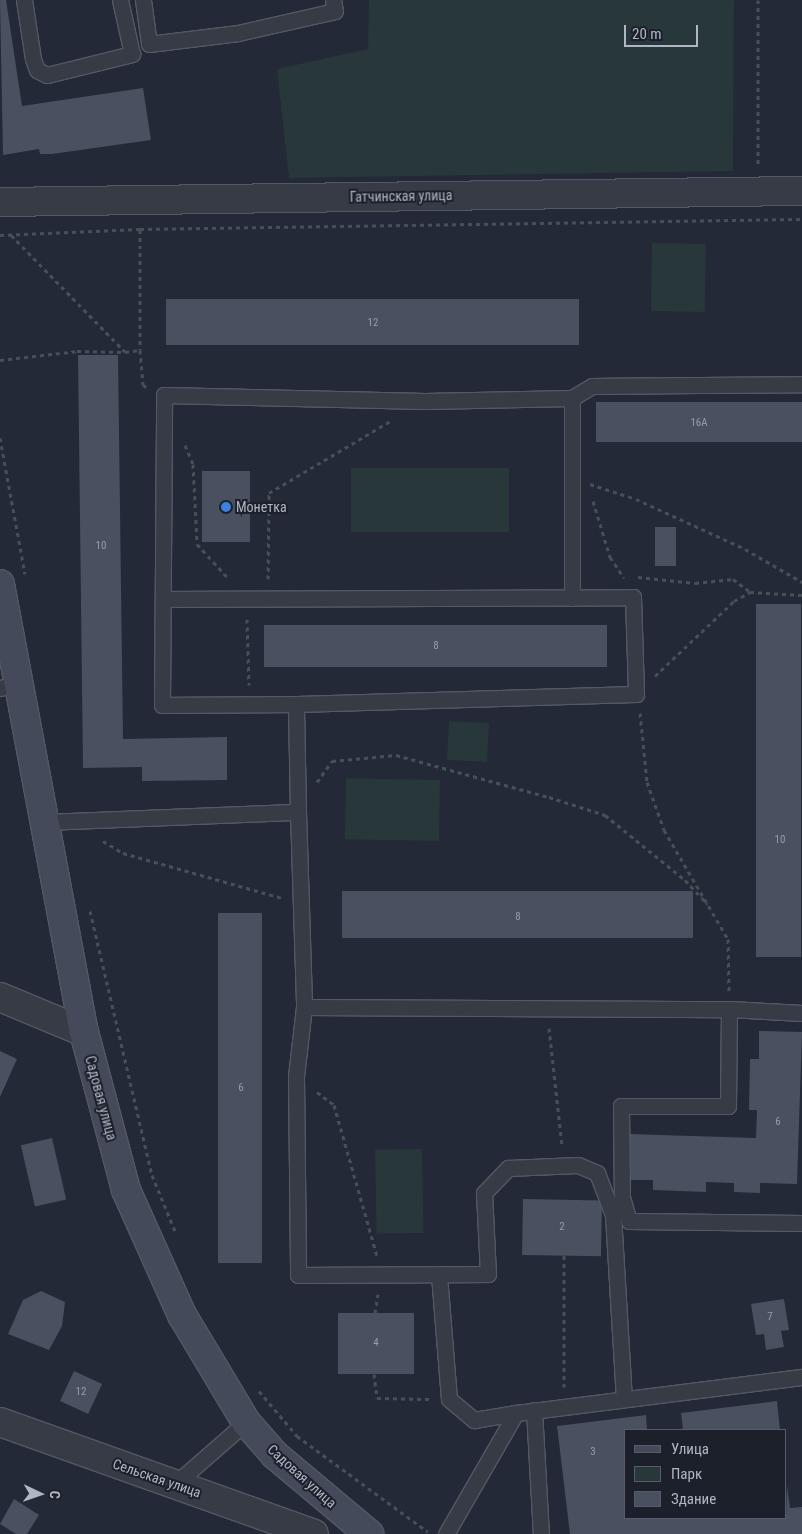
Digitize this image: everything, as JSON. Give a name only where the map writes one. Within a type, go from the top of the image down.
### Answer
[{"type":"main road","name":"Садовая улица","points":[[0,584],[9,686],[58,821],[84,1032],[126,1190],[182,1315],[246,1422],[275,1455],[369,1534]]},
{"type":"street","name":"Гатчинская улица","points":[[0,202],[802,191]]},
{"type":"street","points":[[0,997],[84,1032]]},
{"type":"street","name":"Сельская улица","points":[[0,1422],[314,1534]]},
{"type":"lane","points":[[24,0],[33,59],[37,70],[47,75],[132,54],[120,0]]},
{"type":"lane","points":[[143,0],[149,44],[238,33],[334,11],[333,0]]},
{"type":"lane","points":[[163,599],[632,597],[636,694],[249,706],[162,705],[164,396],[425,401],[572,398],[592,386],[802,384]]},
{"type":"lane","points":[[572,398],[572,598]]},
{"type":"lane","points":[[296,704],[304,1007],[296,1076],[298,1275],[488,1274],[484,1193],[508,1168],[563,1163],[598,1173],[605,1185],[613,1216],[624,1398]]},
{"type":"lane","points":[[58,821],[298,812]]},
{"type":"lane","points":[[304,1007],[544,1006],[729,1009],[802,1013]]},
{"type":"lane","points":[[729,1009],[728,1106],[621,1106],[622,1197],[629,1221],[802,1223]]},
{"type":"lane","points":[[439,1275],[449,1399],[474,1420],[516,1412],[802,1377]]},
{"type":"lane","points":[[534,1410],[541,1534]]},
{"type":"lane","points":[[446,1534],[516,1412]]},
{"type":"lane","points":[[175,1484],[246,1422]]},
{"type":"path","points":[[758,0],[759,220]]},
{"type":"path","points":[[0,235],[140,228],[802,220]]},
{"type":"path","points":[[140,228],[140,350],[143,386],[164,396]]},
{"type":"path","points":[[10,235],[125,352]]},
{"type":"path","points":[[0,360],[77,351],[125,352],[140,350]]},
{"type":"path","points":[[267,598],[269,493],[425,401]]},
{"type":"path","points":[[0,438],[27,585]]},
{"type":"path","points":[[182,438],[193,464],[197,544],[246,598],[249,706]]},
{"type":"path","points":[[571,453],[590,484],[610,557],[623,575],[632,597]]},
{"type":"path","points":[[590,484],[646,503],[745,549],[802,582]]},
{"type":"path","points":[[623,575],[695,583],[733,579],[750,592],[802,596]]},
{"type":"path","points":[[729,1009],[728,939],[664,830],[646,782],[644,734],[636,694],[734,601],[750,592]]},
{"type":"path","points":[[298,812],[332,761],[396,755],[605,815],[685,880],[712,910]]},
{"type":"path","points":[[58,821],[123,853],[302,904]]},
{"type":"path","points":[[90,908],[152,1175],[178,1238]]},
{"type":"path","points":[[544,1006],[555,1056],[563,1163]]},
{"type":"path","points":[[296,1076],[334,1105],[382,1276]]},
{"type":"path","points":[[564,1255],[564,1406]]},
{"type":"path","points":[[374,1374],[377,1398],[449,1399]]},
{"type":"path","points":[[254,1384],[297,1436],[430,1534]]},
{"type":"green space","points":[[369,0],[734,0],[733,171],[289,178],[277,69],[368,49]]},
{"type":"green space","points":[[652,243],[706,244],[705,312],[651,311]]},
{"type":"green space","points":[[351,468],[509,468],[509,532],[351,532]]},
{"type":"green space","points":[[449,721],[489,723],[487,762],[447,760]]},
{"type":"green space","points":[[346,778],[440,780],[439,841],[345,839]]},
{"type":"green space","points":[[422,1149],[423,1233],[376,1234],[375,1150]]},
{"type":"building","points":[[0,0],[6,0],[22,106],[143,88],[151,140],[52,154],[40,154],[39,149],[3,155]]},
{"type":"building","points":[[166,299],[579,299],[579,345],[166,345]]},
{"type":"building","points":[[78,355],[118,355],[123,739],[227,737],[227,780],[142,781],[142,767],[83,768]]},
{"type":"building","points":[[596,402],[802,402],[802,442],[596,442]]},
{"type":"building","name":"Монетка","points":[[202,471],[250,471],[250,542],[202,542]]},
{"type":"building","points":[[655,527],[676,527],[676,566],[655,566]]},
{"type":"building","points":[[756,604],[801,604],[801,957],[756,957]]},
{"type":"building","points":[[264,625],[607,625],[607,667],[264,667]]},
{"type":"building","points":[[342,891],[693,891],[693,938],[342,938]]},
{"type":"building","points":[[218,913],[262,913],[262,1263],[218,1263]]},
{"type":"building","points":[[759,1031],[802,1032],[797,1184],[760,1183],[760,1193],[734,1192],[734,1183],[706,1182],[706,1192],[653,1190],[653,1180],[627,1180],[628,1134],[756,1138],[757,1110],[749,1110],[750,1059],[759,1059]]},
{"type":"building","points":[[0,1051],[17,1059],[0,1097]]},
{"type":"building","points":[[52,1138],[66,1199],[35,1207],[21,1145]]},
{"type":"building","points":[[523,1199],[602,1200],[601,1256],[522,1255]]},
{"type":"building","points":[[41,1291],[65,1302],[62,1326],[49,1350],[8,1334],[23,1300]]},
{"type":"building","points":[[784,1299],[789,1330],[781,1331],[784,1347],[766,1350],[764,1334],[756,1335],[751,1304]]},
{"type":"building","points":[[338,1313],[414,1313],[414,1374],[338,1374]]},
{"type":"building","points":[[74,1371],[102,1384],[88,1414],[60,1401]]},
{"type":"building","points":[[777,1401],[780,1429],[683,1429],[681,1413]]},
{"type":"building","points":[[646,1415],[647,1429],[624,1429],[624,1519],[787,1519],[787,1485],[790,1508],[802,1507],[802,1534],[570,1534],[557,1426]]},
{"type":"building","points":[[14,1499],[39,1515],[27,1534],[16,1534],[0,1524]]},
{"type":"place","name":"Монетка","points":[[226,507]]}]
